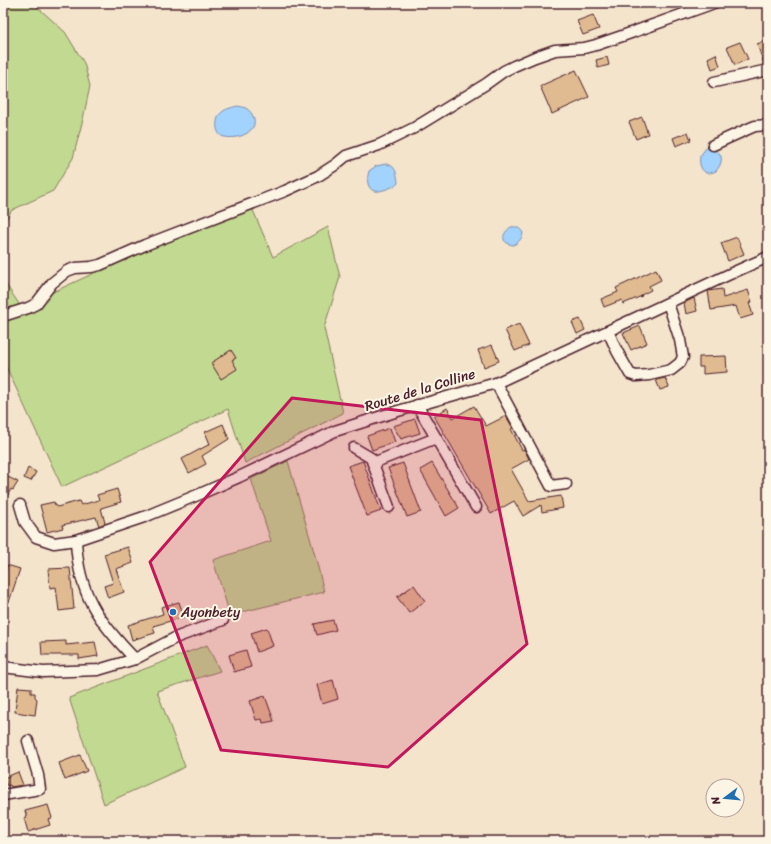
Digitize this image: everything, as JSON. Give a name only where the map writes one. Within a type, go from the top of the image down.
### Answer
[{"type":"street","points":[[3,316],[36,304],[52,283],[67,271],[74,268],[100,265],[145,245],[285,191],[318,176],[346,156],[379,145],[414,128],[514,66],[555,50],[584,48],[601,43],[714,3]]},
{"type":"street","points":[[714,82],[768,70]]},
{"type":"street","points":[[713,144],[755,126],[768,125]]},
{"type":"street","name":"Route de la Colline","points":[[20,505],[25,522],[36,537],[54,544],[76,540],[144,517],[200,494],[335,431],[417,405],[496,383],[768,258]]},
{"type":"street","points":[[608,331],[622,361],[630,374],[636,376],[650,375],[671,370],[680,363],[683,357],[680,340],[668,303]]},
{"type":"street","points":[[496,383],[551,486],[566,484]]},
{"type":"street","points":[[417,405],[476,507]]},
{"type":"street","points":[[373,463],[436,438]]},
{"type":"street","points":[[354,448],[371,458],[389,508]]},
{"type":"street","points":[[76,540],[78,562],[87,596],[104,625],[135,659]]},
{"type":"street","points":[[3,667],[43,672],[98,670],[135,659],[175,638],[223,620]]},
{"type":"street","points":[[3,795],[40,789],[38,775],[28,741]]},
{"type":"highlighted area","points":[[292,398],[481,420],[527,644],[388,767],[221,750],[150,562]]},
{"type":"green space","points":[[3,3],[33,3],[65,32],[84,63],[90,86],[73,158],[53,191],[12,210],[3,224]]},
{"type":"green space","points":[[249,201],[273,257],[328,227],[340,277],[324,328],[343,413],[245,463],[228,409],[62,487],[3,360],[3,280],[21,307]]},
{"type":"green space","points":[[288,461],[324,592],[230,615],[213,560],[271,541],[251,479]]},
{"type":"green space","points":[[207,645],[220,671],[157,691],[185,767],[104,804],[69,698]]},
{"type":"water","points":[[237,106],[246,108],[251,112],[254,118],[253,127],[244,135],[232,138],[222,136],[219,134],[217,127],[218,117],[224,111]]},
{"type":"water","points":[[706,148],[714,148],[721,156],[720,165],[717,170],[711,173],[706,173],[700,166],[700,156]]},
{"type":"water","points":[[386,164],[394,168],[398,183],[387,189],[379,191],[371,190],[368,185],[369,171],[376,166]]},
{"type":"water","points":[[511,227],[518,228],[523,233],[520,240],[513,245],[504,240],[504,235]]},
{"type":"building","points":[[593,15],[599,29],[583,35],[577,21]]},
{"type":"building","points":[[768,40],[768,64],[764,64],[757,44]]},
{"type":"building","points":[[740,42],[748,59],[735,65],[727,47]]},
{"type":"building","points":[[716,54],[720,66],[712,69],[708,58]]},
{"type":"building","points":[[607,57],[609,65],[598,68],[596,60]]},
{"type":"building","points":[[576,70],[589,97],[552,114],[540,86]]},
{"type":"building","points":[[642,117],[648,134],[636,139],[629,122]]},
{"type":"building","points":[[688,132],[691,140],[676,146],[673,138]]},
{"type":"building","points":[[737,237],[744,254],[728,261],[721,243]]},
{"type":"building","points":[[656,269],[661,280],[649,286],[651,290],[641,295],[642,296],[623,304],[622,300],[604,307],[601,299],[618,292],[616,288]]},
{"type":"building","points":[[722,289],[723,298],[748,290],[752,302],[749,303],[753,315],[740,319],[736,306],[711,310],[708,291]]},
{"type":"building","points":[[694,298],[697,311],[686,314],[684,303]]},
{"type":"building","points":[[580,319],[585,330],[577,334],[572,322]]},
{"type":"building","points":[[519,324],[529,345],[515,351],[505,330]]},
{"type":"building","points":[[640,326],[647,343],[631,350],[623,333]]},
{"type":"building","points":[[492,345],[499,361],[484,367],[478,350]]},
{"type":"building","points":[[231,350],[236,358],[232,360],[237,369],[221,379],[211,363]]},
{"type":"building","points":[[726,356],[727,372],[703,374],[703,367],[699,367],[699,357]]},
{"type":"building","points":[[665,378],[669,387],[660,390],[656,380]]},
{"type":"building","points":[[474,406],[486,426],[506,416],[513,428],[511,429],[522,450],[524,449],[529,459],[511,469],[529,501],[561,496],[563,508],[542,512],[541,505],[523,516],[514,501],[491,514],[434,416],[447,408],[453,418]]},
{"type":"building","points":[[415,419],[420,433],[401,439],[393,426]]},
{"type":"building","points":[[223,424],[229,439],[202,456],[206,464],[189,473],[182,459],[210,444],[205,432]]},
{"type":"building","points":[[390,428],[395,442],[372,450],[367,436]]},
{"type":"building","points":[[363,461],[381,511],[367,516],[348,466]]},
{"type":"building","points":[[403,463],[421,512],[407,517],[388,468]]},
{"type":"building","points":[[432,463],[459,508],[446,516],[420,470]]},
{"type":"building","points":[[28,468],[36,472],[31,481],[24,478]]},
{"type":"building","points":[[8,477],[18,482],[13,490],[11,489],[3,504],[3,481],[5,482]]},
{"type":"building","points":[[117,489],[121,502],[101,508],[105,523],[99,526],[96,517],[62,525],[63,528],[47,532],[40,505],[54,502],[57,507],[79,501],[81,505],[99,500],[97,495]]},
{"type":"building","points":[[128,547],[133,563],[116,569],[124,592],[108,598],[104,586],[113,583],[104,554]]},
{"type":"building","points":[[7,565],[20,569],[9,602],[3,600],[3,575],[5,574]]},
{"type":"building","points":[[70,568],[74,609],[59,611],[56,587],[50,588],[48,569]]},
{"type":"building","points":[[414,585],[425,601],[409,613],[397,597]]},
{"type":"building","points":[[179,602],[184,617],[153,626],[155,633],[132,640],[128,625],[163,614],[161,607]]},
{"type":"building","points":[[333,620],[336,630],[317,635],[314,624]]},
{"type":"building","points":[[267,628],[273,646],[257,652],[251,633]]},
{"type":"building","points":[[66,641],[66,645],[95,642],[98,656],[79,659],[79,655],[42,655],[41,642]]},
{"type":"building","points":[[246,650],[251,667],[234,672],[229,655]]},
{"type":"building","points":[[333,680],[338,699],[322,704],[317,685]]},
{"type":"building","points":[[18,687],[31,688],[31,693],[35,693],[35,697],[37,699],[35,715],[15,712]]},
{"type":"building","points":[[265,696],[274,721],[263,723],[262,719],[256,720],[250,701]]},
{"type":"building","points":[[80,755],[87,771],[65,780],[59,763]]},
{"type":"building","points":[[18,772],[23,785],[11,787],[10,785],[7,786],[4,778]]},
{"type":"building","points":[[48,805],[52,818],[48,819],[50,825],[28,832],[24,818],[27,817],[25,811]]},
{"type":"place","name":"Ayonbety","points":[[173,612]]}]
